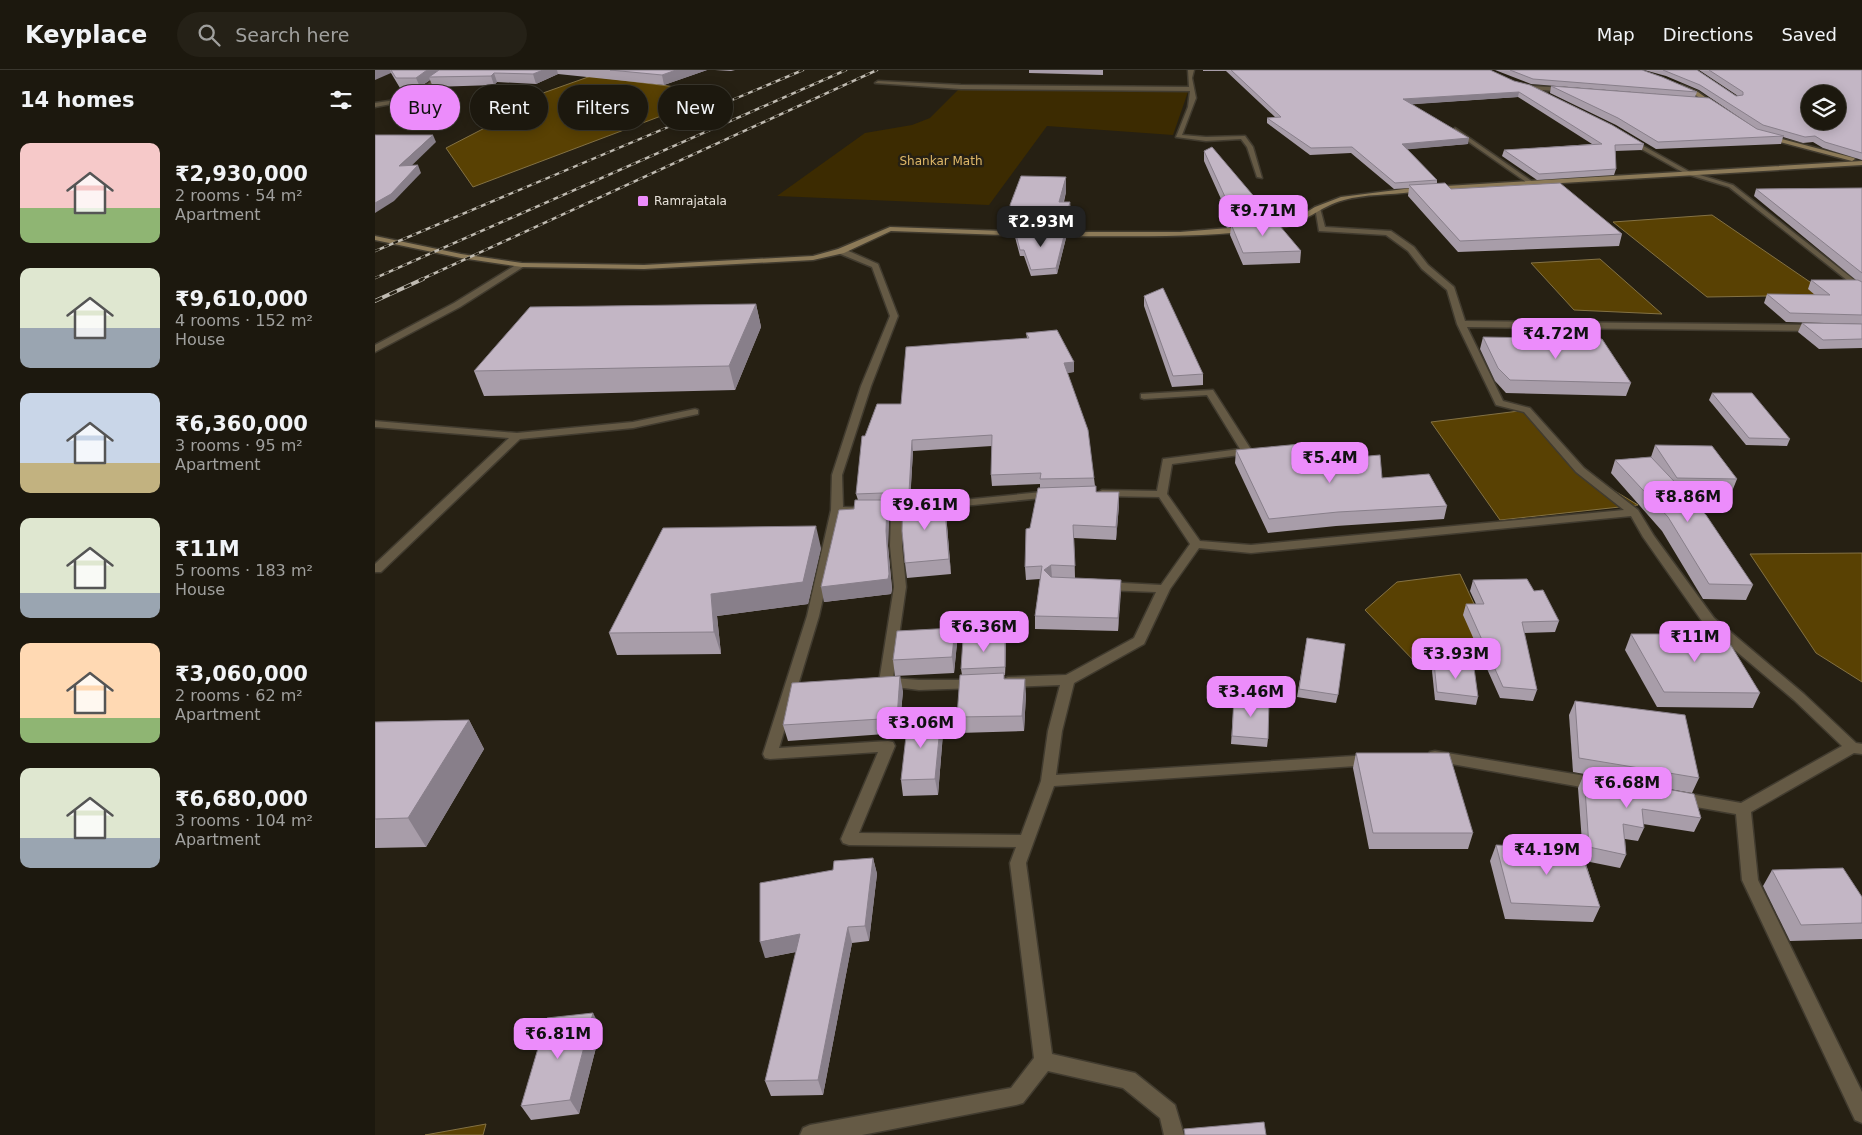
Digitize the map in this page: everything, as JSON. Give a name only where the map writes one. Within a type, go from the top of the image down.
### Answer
[{"type":"main road","points":[[1671,83],[1707,101],[1722,111]]},
{"type":"main road","points":[[1758,134],[1862,163]]},
{"type":"main road","points":[[375,238],[461,256],[523,265],[644,268],[797,259],[841,251],[891,229],[1030,234],[1180,234],[1279,226],[1298,221],[1317,208],[1343,198],[1361,195],[1862,163]]},
{"type":"street","points":[[375,106],[411,100],[449,70]]},
{"type":"street","points":[[1191,70],[1189,76],[1193,97],[1184,127],[1178,136],[1198,139],[1243,137],[1250,147],[1260,177]]},
{"type":"street","points":[[878,83],[961,87],[1191,89]]},
{"type":"street","points":[[1524,86],[1548,95]]},
{"type":"street","points":[[1531,88],[1576,90]]},
{"type":"street","points":[[1688,99],[1707,101]]},
{"type":"street","points":[[1449,126],[1531,183]]},
{"type":"street","points":[[1624,136],[1688,173],[1731,186],[1862,290]]},
{"type":"street","points":[[1317,208],[1322,229],[1388,233],[1411,249],[1425,267],[1451,289],[1461,324],[1499,403],[1527,410],[1580,470],[1634,512],[1649,537],[1709,621],[1857,748],[1743,808],[1666,795]]},
{"type":"street","points":[[841,251],[875,266],[894,316],[866,386],[837,475],[837,510],[813,616],[770,754],[888,746],[849,839],[1026,841]]},
{"type":"street","points":[[375,349],[457,305],[523,265]]},
{"type":"street","points":[[1461,324],[1823,328]]},
{"type":"street","points":[[1144,396],[1210,392],[1247,451],[1167,461],[1162,494],[1196,544]]},
{"type":"street","points":[[375,424],[517,436],[633,425],[695,412]]},
{"type":"street","points":[[377,569],[517,436]]},
{"type":"street","points":[[837,510],[897,510],[995,498],[1065,493]]},
{"type":"street","points":[[1089,493],[1162,494]]},
{"type":"street","points":[[897,510],[896,546],[900,587],[886,682],[919,685],[1068,680],[1139,641],[1164,589],[1196,544]]},
{"type":"street","points":[[1196,544],[1251,549],[1634,512]]},
{"type":"street","points":[[1089,586],[1164,589]]},
{"type":"street","points":[[815,1135],[1016,1096],[1044,1060],[1018,863],[1048,781],[1055,731],[1068,680]]},
{"type":"street","points":[[1417,757],[1437,756],[1619,787]]},
{"type":"street","points":[[1048,781],[1387,759]]},
{"type":"street","points":[[1743,808],[1750,880],[1862,1112]]},
{"type":"street","points":[[1044,1060],[1128,1080],[1168,1112],[1174,1135]]},
{"type":"green space","name":"Shankar Math","points":[[961,87],[1189,89],[1173,135],[1047,126],[989,205],[777,196],[865,133],[912,125],[930,118]]},
{"type":"shaded area","points":[[591,76],[660,85],[658,85],[658,117],[648,121],[648,85],[566,85]]},
{"type":"shaded area","points":[[558,88],[558,130],[624,130],[473,187],[446,148],[481,130],[548,130],[548,91]]},
{"type":"shaded area","points":[[1712,215],[1829,295],[1707,297],[1613,222]]},
{"type":"shaded area","points":[[1600,259],[1662,314],[1574,310],[1531,263]]},
{"type":"shaded area","points":[[1527,410],[1580,470],[1638,505],[1500,520],[1431,422]]},
{"type":"shaded area","points":[[1862,553],[1862,682],[1816,653],[1750,554]]},
{"type":"shaded area","points":[[1460,574],[1498,655],[1416,663],[1365,610],[1397,582]]},
{"type":"shaded area","points":[[486,1124],[483,1135],[425,1135]]},
{"type":"building","points":[[391,70],[427,70],[416,78],[396,78]]},
{"type":"building","points":[[439,70],[543,70],[533,74],[494,73],[491,76],[429,77]]},
{"type":"building","points":[[610,70],[676,70],[662,75]]},
{"type":"building","points":[[1231,70],[1490,70],[1514,81],[1530,85],[1612,125],[1644,144],[1615,145],[1616,169],[1539,174],[1504,150],[1602,144],[1519,92],[1403,99],[1469,138],[1402,144],[1437,180],[1395,183],[1352,147],[1311,148],[1267,118],[1281,117]]},
{"type":"building","points":[[1510,70],[1642,70],[1697,92],[1533,79]]},
{"type":"building","points":[[1663,70],[1697,70],[1736,96],[1743,95],[1743,92],[1709,70],[1862,70],[1862,153],[1825,142],[1815,136],[1805,137],[1763,125],[1700,85]]},
{"type":"building","points":[[1551,86],[1709,98],[1757,129],[1784,136],[1658,142],[1618,118]]},
{"type":"building","points":[[375,135],[433,135],[399,166],[418,165],[391,194],[375,203]]},
{"type":"building","points":[[1212,147],[1268,213],[1228,217],[1220,199],[1226,199],[1204,151]]},
{"type":"building","points":[[1021,176],[1066,177],[1059,202],[1070,202],[1067,214],[1012,213],[1010,205]]},
{"type":"building","points":[[1445,183],[1451,189],[1560,183],[1622,234],[1460,241],[1409,185]]},
{"type":"building","points":[[1862,188],[1862,273],[1756,189]]},
{"type":"building","points":[[1274,219],[1301,251],[1243,253],[1231,224]]},
{"type":"building","points":[[1015,231],[1065,232],[1056,268],[1031,270],[1024,250],[1020,250]]},
{"type":"building","points":[[1811,280],[1858,280],[1862,282],[1862,315],[1790,313],[1767,294],[1830,295]]},
{"type":"building","points":[[1163,288],[1203,374],[1173,376],[1144,296]]},
{"type":"building","points":[[756,304],[729,366],[474,371],[530,307]]},
{"type":"building","points":[[1802,323],[1862,324],[1862,339],[1823,340]]},
{"type":"building","points":[[1057,330],[1074,362],[1064,363],[1088,430],[1094,478],[1040,479],[1041,473],[991,475],[992,435],[912,440],[909,492],[856,494],[862,436],[865,436],[877,404],[901,404],[906,347],[1029,338],[1026,333]]},
{"type":"building","points":[[1483,337],[1602,339],[1631,383],[1510,380],[1498,368]]},
{"type":"building","points":[[1712,393],[1752,393],[1790,439],[1749,438]]},
{"type":"building","points":[[1301,444],[1312,461],[1380,455],[1382,478],[1429,474],[1447,506],[1338,512],[1269,519],[1236,450]]},
{"type":"building","points":[[1655,445],[1712,446],[1737,479],[1677,478]]},
{"type":"building","points":[[1651,457],[1706,515],[1753,585],[1709,584],[1668,517],[1615,460]]},
{"type":"building","points":[[1096,486],[1096,492],[1119,492],[1116,527],[1073,525],[1075,566],[1051,565],[1044,570],[1051,577],[1121,580],[1118,618],[1035,616],[1042,566],[1025,567],[1026,529],[1030,528],[1038,488]]},
{"type":"building","points":[[944,498],[949,559],[905,563],[902,531],[903,499],[908,499],[907,502]]},
{"type":"building","points":[[855,500],[887,500],[888,579],[821,587],[839,510],[854,509]]},
{"type":"building","points":[[816,526],[803,582],[711,594],[714,632],[609,633],[663,528]]},
{"type":"building","points":[[1527,579],[1534,591],[1543,590],[1559,621],[1522,622],[1537,690],[1503,687],[1466,604],[1484,604],[1473,580]]},
{"type":"building","points":[[955,628],[952,657],[893,660],[897,631]]},
{"type":"building","points":[[1631,634],[1724,634],[1760,693],[1664,692]]},
{"type":"building","points":[[1005,637],[1005,667],[961,669],[963,639]]},
{"type":"building","points":[[1307,638],[1345,644],[1338,695],[1299,689]]},
{"type":"building","points":[[1434,663],[1474,668],[1478,697],[1437,692]]},
{"type":"building","points":[[1004,673],[1004,679],[1025,679],[1022,716],[957,717],[960,675]]},
{"type":"building","points":[[900,676],[897,718],[783,725],[792,683]]},
{"type":"building","points":[[1234,697],[1269,701],[1268,739],[1232,736]]},
{"type":"building","points":[[1575,701],[1685,715],[1699,778],[1579,758]]},
{"type":"building","points":[[941,717],[935,779],[901,780],[908,719]]},
{"type":"building","points":[[469,720],[408,818],[375,819],[375,722]]},
{"type":"building","points":[[1356,753],[1449,753],[1473,833],[1373,833]]},
{"type":"building","points":[[1584,774],[1694,794],[1701,818],[1642,809],[1644,828],[1623,824],[1626,855],[1589,847]]},
{"type":"building","points":[[1496,845],[1580,849],[1600,907],[1511,903]]},
{"type":"building","points":[[873,858],[865,926],[848,927],[818,1080],[765,1081],[800,934],[760,942],[760,883],[833,870],[834,861]]},
{"type":"building","points":[[1843,868],[1862,897],[1862,923],[1801,925],[1772,870]]},
{"type":"building","points":[[593,1013],[570,1100],[521,1106],[547,1018]]},
{"type":"building","points":[[1264,1122],[1266,1135],[1185,1135],[1184,1129]]},
{"type":"railway","points":[[375,251],[803,70]]},
{"type":"railway","points":[[375,278],[846,70]]},
{"type":"railway","points":[[420,280],[877,70]]},
{"type":"railway","points":[[375,301],[423,279]]},
{"type":"place","name":"Ramrajatala","points":[[643,201]]}]
